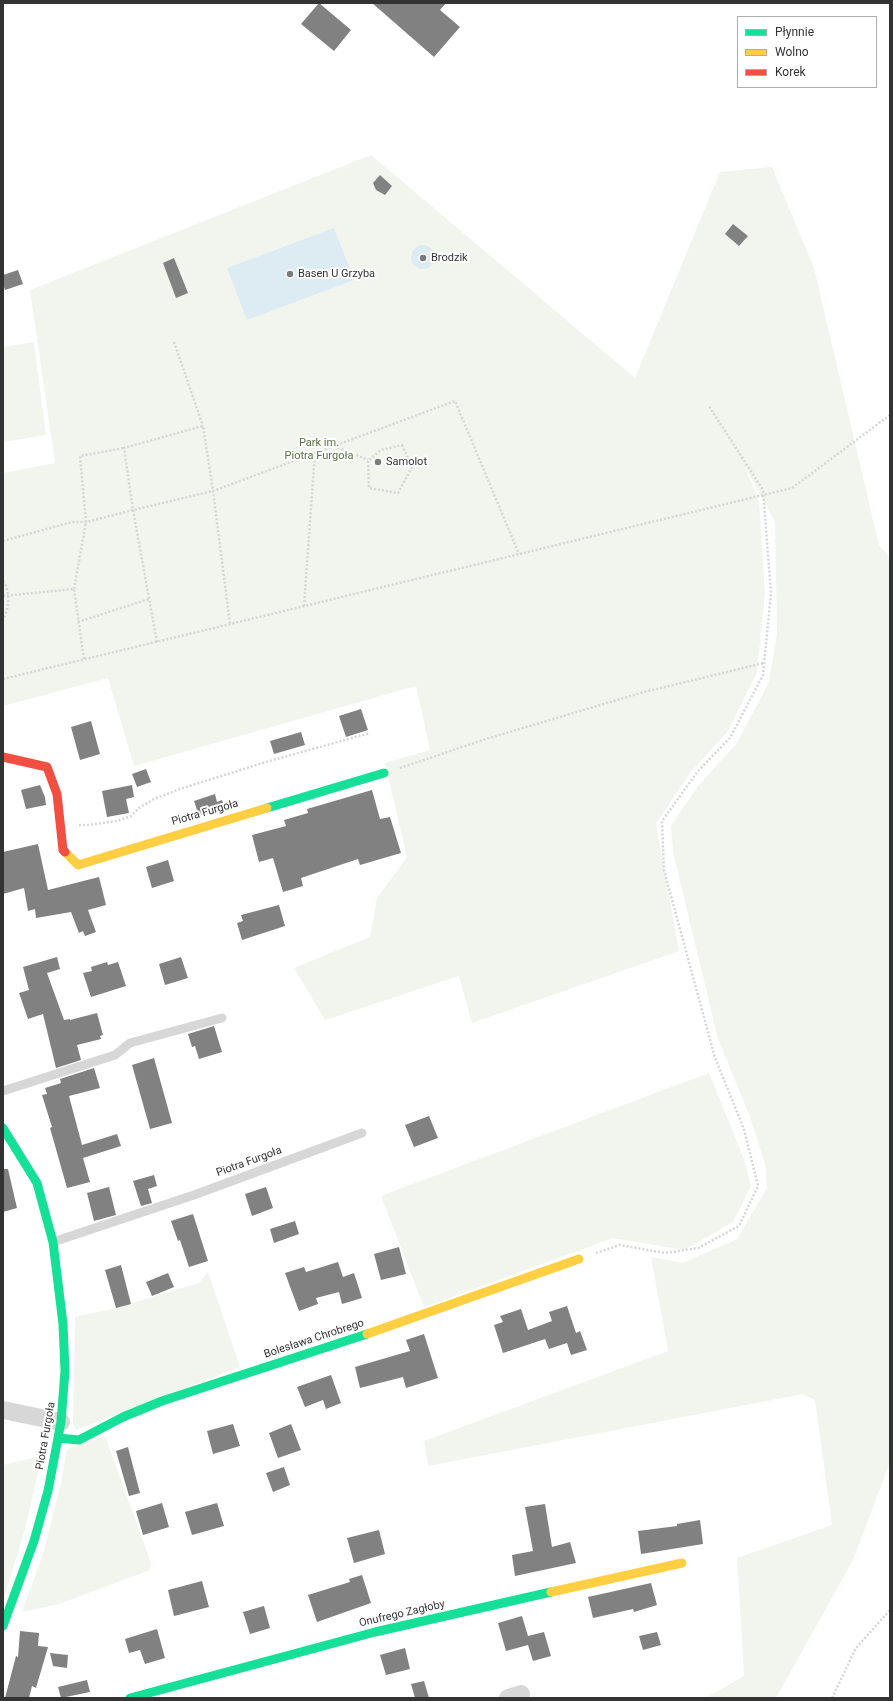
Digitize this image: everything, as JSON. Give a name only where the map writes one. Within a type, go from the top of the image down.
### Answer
[{"type":"street","name":"Piotra Furgoła","points":[[3,757],[47,767],[57,794],[63,850],[78,865],[384,774]]},
{"type":"street","name":"Piotra Furgoła","points":[[3,1626],[34,1541],[48,1491],[60,1430],[65,1393],[65,1347],[53,1242],[37,1183],[4,1131]]},
{"type":"street","name":"Bolesława Chrobrego","points":[[60,1430],[79,1440],[123,1417],[162,1401],[339,1344],[579,1259]]},
{"type":"street","points":[[3,1410],[60,1430]]},
{"type":"street","name":"Onufrego Zagłoby","points":[[130,1698],[375,1632],[682,1563]]},
{"type":"lane","points":[[3,1092],[115,1056],[130,1043],[222,1018]]},
{"type":"lane","name":"Piotra Furgoła","points":[[53,1242],[194,1195],[362,1134]]},
{"type":"path","points":[[174,342],[202,426],[213,490],[230,624]]},
{"type":"path","points":[[3,542],[72,522],[86,522],[213,490],[455,402],[519,554]]},
{"type":"path","points":[[579,1259],[620,1245],[665,1253],[698,1248],[739,1226],[758,1186],[744,1129],[715,1058],[664,870],[662,822],[698,771],[730,738],[763,675],[770,593],[763,490],[709,406]]},
{"type":"path","points":[[3,679],[792,488],[890,415]]},
{"type":"path","points":[[84,660],[74,590],[86,522],[80,456],[124,448],[202,426]]},
{"type":"path","points":[[402,445],[412,467],[398,493],[369,488],[368,460],[381,450],[402,445]]},
{"type":"path","points":[[334,446],[368,460]]},
{"type":"path","points":[[124,448],[133,510],[157,642]]},
{"type":"path","points":[[304,606],[315,452]]},
{"type":"path","points":[[3,581],[9,596],[8,608],[3,620]]},
{"type":"path","points":[[3,596],[74,590]]},
{"type":"path","points":[[78,622],[149,599]]},
{"type":"path","points":[[384,774],[486,739],[644,692],[764,664]]},
{"type":"path","points":[[60,824],[88,825],[132,816],[139,808],[180,789],[266,762],[370,733]]},
{"type":"path","points":[[832,1698],[856,1648],[890,1610]]},
{"type":"green space","name":"Park im. Piotra Furgoła","points":[[371,155],[635,378],[720,172],[772,167],[814,268],[879,545],[890,558],[890,1462],[853,1560],[776,1698],[706,1698],[744,1676],[737,1558],[832,1525],[815,1400],[803,1394],[428,1466],[424,1441],[668,1351],[651,1257],[683,1263],[737,1239],[767,1188],[765,1164],[749,1114],[718,1039],[673,852],[671,826],[698,786],[737,743],[769,682],[777,632],[775,522],[745,467],[759,501],[765,593],[757,672],[728,731],[690,773],[656,824],[679,951],[472,1023],[459,976],[325,1020],[294,968],[370,937],[377,898],[407,857],[385,763],[430,750],[416,686],[134,766],[108,678],[3,706],[3,473],[55,463],[30,290]]},
{"type":"green space","points":[[34,342],[46,435],[3,442],[3,347]]},
{"type":"green space","points":[[709,1073],[744,1159],[751,1186],[733,1222],[684,1250],[613,1238],[424,1307],[381,1196]]},
{"type":"green space","points":[[208,1272],[240,1367],[76,1430],[73,1424],[75,1317],[116,1308],[199,1283]]},
{"type":"green space","points":[[105,1436],[151,1563],[150,1570],[59,1604],[22,1612],[43,1554],[60,1488],[67,1449]]},
{"type":"green space","points":[[42,1456],[25,1529],[3,1601],[3,1465]]},
{"type":"shaded area","name":"Basen U Grzyba","points":[[334,228],[354,280],[247,320],[227,268]]},
{"type":"shaded area","name":"Brodzik","points":[[423,245],[432,248],[435,257],[432,266],[423,269],[414,266],[411,257],[414,248]]},
{"type":"building","points":[[319,3],[351,30],[334,51],[301,24]]},
{"type":"building","points":[[372,3],[446,3],[440,10],[460,27],[434,57]]},
{"type":"building","points":[[380,175],[392,186],[385,195],[376,190],[373,183]]},
{"type":"building","points":[[733,224],[748,236],[739,246],[725,234]]},
{"type":"building","points":[[174,258],[188,293],[176,298],[163,263]]},
{"type":"building","points":[[18,270],[23,284],[5,290],[3,275]]},
{"type":"building","points":[[361,709],[368,730],[346,737],[339,716]]},
{"type":"building","points":[[91,721],[100,754],[80,760],[71,727]]},
{"type":"building","points":[[301,732],[305,745],[274,754],[270,741]]},
{"type":"building","points":[[146,769],[151,782],[137,787],[132,774]]},
{"type":"building","points":[[40,785],[45,797],[46,805],[26,809],[21,790]]},
{"type":"building","points":[[132,785],[134,797],[126,799],[129,813],[107,817],[102,791]]},
{"type":"building","points":[[372,790],[380,819],[390,817],[401,853],[360,865],[358,859],[301,878],[303,886],[283,892],[273,858],[259,862],[252,835],[286,826],[284,820],[308,813],[307,809]]},
{"type":"building","points":[[215,794],[217,802],[222,800],[225,808],[199,816],[194,801]]},
{"type":"building","points":[[38,844],[48,890],[99,877],[106,905],[88,910],[96,932],[85,936],[83,931],[79,933],[71,912],[36,918],[35,909],[28,911],[24,888],[3,894],[3,852]]},
{"type":"building","points":[[168,860],[174,881],[152,888],[146,867]]},
{"type":"building","points":[[279,905],[285,926],[242,940],[237,923],[243,921],[241,915]]},
{"type":"building","points":[[57,957],[60,969],[47,973],[64,1020],[70,1020],[97,1013],[103,1035],[100,1036],[101,1039],[77,1045],[81,1060],[56,1068],[43,1014],[28,1019],[19,993],[29,990],[23,967]]},
{"type":"building","points":[[181,957],[188,978],[165,985],[159,964]]},
{"type":"building","points":[[107,962],[108,965],[118,962],[126,986],[91,997],[83,973],[92,971],[91,967]]},
{"type":"building","points":[[214,1026],[222,1052],[199,1059],[195,1046],[192,1047],[188,1034]]},
{"type":"building","points":[[154,1058],[172,1123],[150,1129],[132,1065]]},
{"type":"building","points":[[94,1068],[100,1088],[69,1096],[82,1145],[117,1134],[121,1146],[83,1158],[90,1182],[67,1188],[50,1128],[52,1127],[42,1095],[47,1094],[45,1088],[61,1083],[60,1079]]},
{"type":"building","points":[[429,1116],[438,1138],[414,1147],[405,1125]]},
{"type":"building","points":[[3,1169],[8,1169],[17,1208],[3,1212]]},
{"type":"building","points":[[154,1175],[157,1186],[148,1189],[152,1203],[141,1206],[133,1181]]},
{"type":"building","points":[[109,1187],[116,1215],[94,1221],[87,1193]]},
{"type":"building","points":[[266,1187],[273,1208],[252,1216],[245,1194]]},
{"type":"building","points":[[193,1214],[208,1261],[189,1267],[180,1240],[178,1241],[171,1221]]},
{"type":"building","points":[[295,1221],[299,1234],[274,1243],[270,1229]]},
{"type":"building","points":[[399,1247],[406,1274],[381,1280],[374,1254]]},
{"type":"building","points":[[338,1262],[343,1277],[354,1273],[362,1298],[342,1304],[339,1292],[316,1298],[318,1304],[299,1311],[285,1273],[304,1267],[306,1272]]},
{"type":"building","points":[[121,1265],[131,1304],[116,1308],[105,1270]]},
{"type":"building","points":[[168,1273],[174,1287],[152,1296],[146,1282]]},
{"type":"building","points":[[567,1306],[576,1333],[580,1331],[587,1350],[571,1355],[567,1343],[549,1349],[545,1339],[503,1353],[494,1325],[503,1322],[500,1316],[521,1309],[528,1330],[552,1321],[549,1312]]},
{"type":"building","points":[[424,1334],[438,1378],[406,1388],[403,1377],[360,1388],[355,1367],[410,1351],[406,1340]]},
{"type":"building","points":[[331,1375],[341,1403],[326,1409],[323,1400],[305,1407],[297,1387]]},
{"type":"building","points":[[233,1424],[240,1446],[213,1454],[207,1431]]},
{"type":"building","points":[[291,1424],[301,1450],[278,1458],[269,1433]]},
{"type":"building","points":[[128,1447],[140,1493],[129,1496],[116,1451]]},
{"type":"building","points":[[284,1467],[290,1485],[273,1492],[266,1473]]},
{"type":"building","points":[[162,1503],[169,1527],[143,1535],[136,1511]]},
{"type":"building","points":[[217,1503],[224,1526],[192,1535],[185,1512]]},
{"type":"building","points":[[545,1504],[552,1547],[570,1542],[576,1563],[515,1576],[512,1555],[533,1551],[525,1507]]},
{"type":"building","points":[[700,1520],[703,1544],[641,1554],[638,1531],[677,1526],[677,1524]]},
{"type":"building","points":[[379,1530],[385,1554],[354,1563],[347,1538]]},
{"type":"building","points":[[362,1575],[371,1603],[317,1622],[308,1595],[350,1582],[349,1579]]},
{"type":"building","points":[[202,1581],[209,1607],[174,1616],[168,1590]]},
{"type":"building","points":[[651,1583],[657,1605],[634,1612],[633,1609],[593,1618],[588,1597]]},
{"type":"building","points":[[264,1606],[270,1628],[250,1634],[243,1612]]},
{"type":"building","points":[[522,1616],[528,1636],[544,1632],[551,1656],[533,1661],[528,1645],[506,1651],[498,1623]]},
{"type":"building","points":[[157,1629],[165,1658],[145,1664],[140,1650],[129,1653],[125,1639]]},
{"type":"building","points":[[20,1631],[39,1633],[38,1646],[48,1647],[36,1688],[32,1686],[29,1698],[5,1698],[16,1656],[18,1657]]},
{"type":"building","points":[[657,1632],[661,1645],[643,1650],[639,1636]]},
{"type":"building","points":[[405,1648],[410,1669],[386,1675],[380,1655]]},
{"type":"building","points":[[50,1653],[68,1655],[67,1668],[53,1666]]},
{"type":"building","points":[[87,1680],[90,1692],[61,1698],[58,1687]]},
{"type":"building","points":[[424,1681],[429,1698],[415,1698],[411,1684]]},
{"type":"traffic: fast","points":[[267,808],[384,773]]},
{"type":"traffic: fast","points":[[3,1128],[37,1183],[53,1242],[63,1324],[65,1371],[61,1422],[48,1491],[34,1541],[3,1626]]},
{"type":"traffic: fast","points":[[58,1438],[79,1440],[123,1417],[162,1401],[367,1334]]},
{"type":"traffic: fast","points":[[130,1698],[375,1632],[551,1592]]},
{"type":"traffic: slow","points":[[65,852],[78,865],[267,808]]},
{"type":"traffic: slow","points":[[367,1334],[579,1259]]},
{"type":"traffic: slow","points":[[551,1592],[682,1563]]},
{"type":"traffic: jam","points":[[3,757],[47,767],[57,794],[63,850],[65,852]]},
{"type":"place","name":"Brodzik","points":[[423,258]]},
{"type":"place","name":"Basen U Grzyba","points":[[290,274]]},
{"type":"place","name":"Samolot","points":[[378,462]]}]
